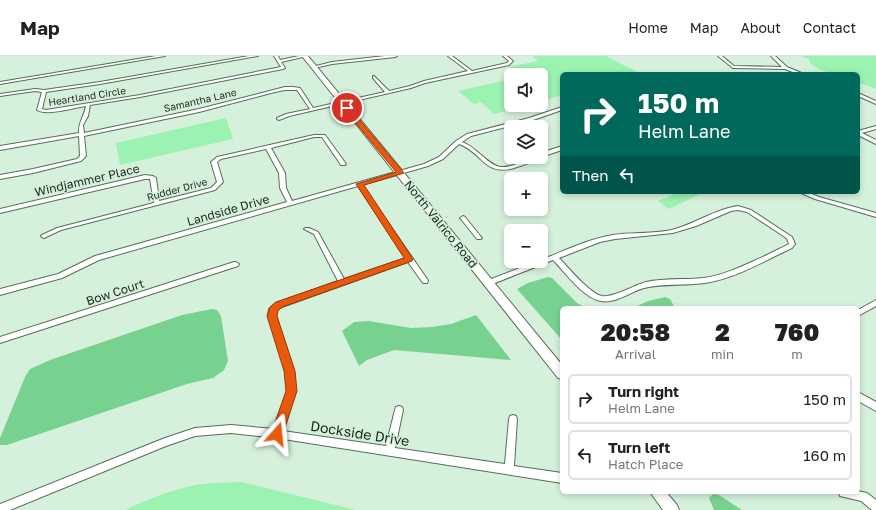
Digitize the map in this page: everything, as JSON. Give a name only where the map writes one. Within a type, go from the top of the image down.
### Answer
[{"type":"street","points":[[0,84],[163,56]]},
{"type":"street","name":"Heartland Circle","points":[[256,56],[161,73],[44,91],[39,110],[88,105],[278,70],[283,67],[278,59]]},
{"type":"street","points":[[278,59],[300,56]]},
{"type":"street","points":[[278,59],[305,56]]},
{"type":"street","name":"North Valrico Road","points":[[305,56],[560,372]]},
{"type":"street","points":[[363,56],[366,60]]},
{"type":"street","points":[[314,67],[332,63],[395,56]]},
{"type":"street","points":[[450,56],[471,72]]},
{"type":"street","points":[[279,119],[288,115],[312,109],[411,87],[424,82],[512,62],[504,56]]},
{"type":"street","points":[[720,56],[733,67],[786,68],[797,72]]},
{"type":"street","points":[[773,56],[786,68]]},
{"type":"street","points":[[216,58],[218,63]]},
{"type":"street","points":[[160,67],[161,73]]},
{"type":"street","points":[[374,77],[388,92]]},
{"type":"street","points":[[100,78],[100,83]]},
{"type":"street","name":"Samantha Lane","points":[[0,148],[226,104],[260,94],[291,88],[298,89],[312,109]]},
{"type":"street","points":[[0,95],[35,90],[44,91]]},
{"type":"street","points":[[860,95],[876,103]]},
{"type":"street","points":[[0,177],[79,160],[83,156],[81,125],[86,116],[88,105]]},
{"type":"street","name":"Landside Drive","points":[[0,292],[60,276],[97,258],[426,165],[442,158],[458,142],[469,136],[531,119],[560,109]]},
{"type":"street","points":[[860,132],[876,127]]},
{"type":"street","points":[[860,134],[876,142]]},
{"type":"street","name":"Rudder Drive","points":[[44,236],[60,229],[213,189],[220,182],[214,162],[219,158],[314,136],[323,136],[343,164]]},
{"type":"street","points":[[458,142],[474,149],[495,168],[507,168],[518,164]]},
{"type":"street","points":[[268,147],[282,173],[284,188],[292,204]]},
{"type":"street","points":[[548,153],[560,149]]},
{"type":"street","name":"Windjammer Place","points":[[0,211],[145,177],[152,178],[157,204]]},
{"type":"street","points":[[359,184],[425,281]]},
{"type":"street","points":[[807,194],[876,215]]},
{"type":"street","points":[[488,283],[554,257],[599,240],[614,237],[672,232],[738,208],[749,211],[787,236],[790,238],[792,244],[722,276],[691,282],[654,282],[637,286],[604,299],[589,292],[554,257]]},
{"type":"street","points":[[464,218],[480,238]]},
{"type":"street","points":[[307,229],[316,233],[342,282]]},
{"type":"street","points":[[277,434],[291,391],[290,371],[272,316],[273,309],[279,305],[409,259]]},
{"type":"street","name":"Bow Court","points":[[0,340],[236,264]]},
{"type":"street","points":[[860,313],[876,303]]},
{"type":"street","points":[[860,397],[876,407]]},
{"type":"street","points":[[389,452],[399,410]]},
{"type":"street","points":[[509,470],[513,419]]},
{"type":"street","name":"Dockside Drive","points":[[0,509],[165,442],[194,432],[231,429],[277,434],[560,478]]},
{"type":"street","points":[[659,494],[672,510]]},
{"type":"street","points":[[852,494],[863,497],[876,506]]},
{"type":"shaded area","points":[[532,56],[606,56],[637,72],[560,72],[560,96],[548,99],[548,68],[509,67],[538,61]]},
{"type":"shaded area","points":[[801,56],[876,56],[876,89],[860,83],[860,72],[826,72],[815,67],[810,63],[810,60]]},
{"type":"shaded area","points":[[504,81],[504,111],[494,114],[481,102],[474,104],[458,91]]},
{"type":"shaded area","points":[[226,118],[233,139],[120,165],[116,143]]},
{"type":"shaded area","points":[[674,194],[698,194],[669,209],[658,201]]},
{"type":"shaded area","points":[[548,277],[552,278],[577,303],[582,306],[560,306],[560,338],[517,289],[528,283]]},
{"type":"shaded area","points":[[665,297],[670,299],[674,306],[637,306],[648,301]]},
{"type":"shaded area","points":[[212,309],[217,310],[221,316],[228,361],[224,370],[213,378],[187,384],[7,445],[0,445],[0,438],[25,377],[30,369],[50,360],[182,315]]},
{"type":"shaded area","points":[[476,315],[511,360],[394,350],[367,360],[359,366],[342,331],[354,322],[369,321],[411,328],[432,327],[451,324]]},
{"type":"shaded area","points":[[242,482],[356,510],[126,510],[171,491],[194,485]]},
{"type":"shaded area","points":[[713,494],[719,495],[742,510],[714,510],[709,498]]},
{"type":"route","points":[[277,434],[291,391],[290,371],[272,316],[273,309],[279,305],[409,259],[359,184],[400,173],[347,108]]}]
